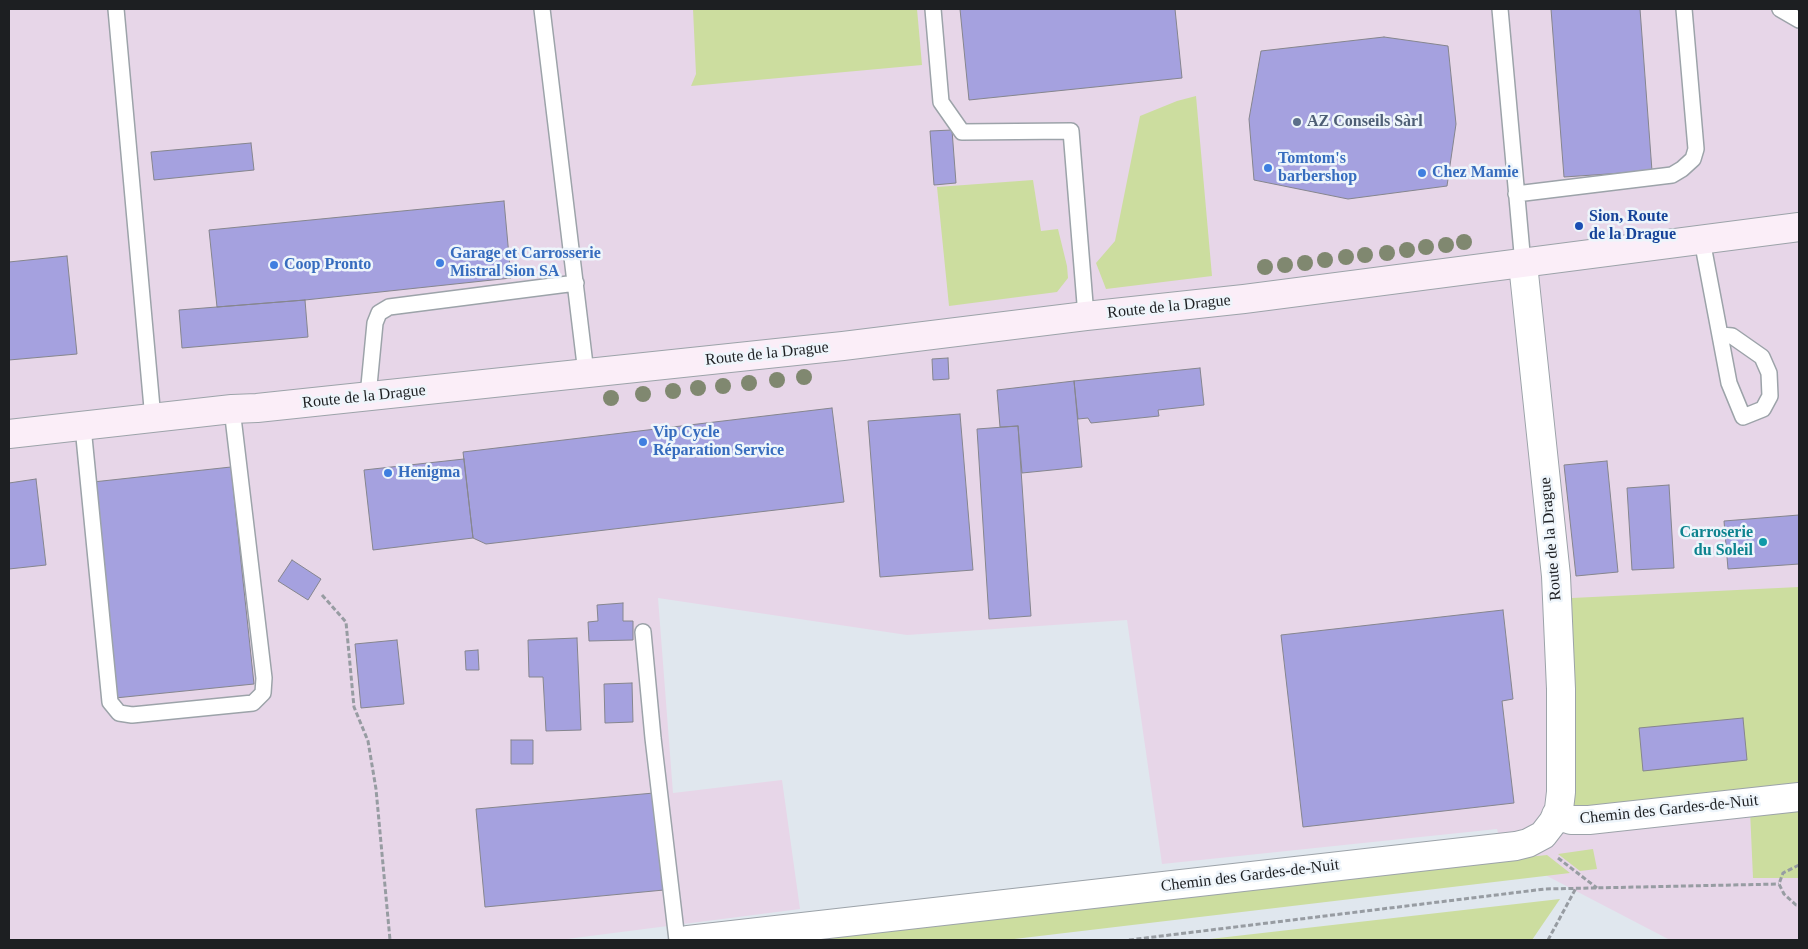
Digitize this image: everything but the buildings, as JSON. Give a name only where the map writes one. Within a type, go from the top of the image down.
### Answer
[{"type":"street","name":"Route de la Drague","points":[[9,434],[842,346],[1244,299],[1799,227]]},
{"type":"street","name":"Route de la Drague","points":[[1523,264],[1556,576],[1561,688],[1561,792],[1556,815]]},
{"type":"street","name":"Chemin des Gardes-de-Nuit","points":[[688,940],[1516,846],[1543,835],[1550,828],[1556,815],[1571,820],[1589,820],[1799,797]]},
{"type":"lane","points":[[116,9],[153,419]]},
{"type":"lane","points":[[542,9],[586,373]]},
{"type":"lane","points":[[933,9],[941,102],[962,132],[1071,131],[1086,316]]},
{"type":"lane","points":[[1500,9],[1523,264]]},
{"type":"lane","points":[[1516,194],[1672,175],[1693,160],[1696,149],[1684,9]]},
{"type":"lane","points":[[1780,9],[1799,20]]},
{"type":"lane","points":[[1702,240],[1729,383],[1743,416],[1763,409],[1770,396],[1769,373],[1762,357],[1732,336],[1721,335]]},
{"type":"lane","points":[[368,396],[375,323],[379,314],[389,307],[576,283]]},
{"type":"lane","points":[[83,426],[110,702],[119,713],[132,715],[253,703],[263,693],[264,678],[232,409]]},
{"type":"lane","points":[[643,632],[653,738],[677,940]]},
{"type":"path","points":[[322,595],[346,622],[354,707],[368,741],[376,789],[390,940]]},
{"type":"path","points":[[1534,839],[1596,888]]},
{"type":"path","points":[[1799,864],[1783,873],[1779,884],[1784,894],[1796,905],[1799,905]]},
{"type":"path","points":[[1129,940],[1544,889],[1779,884]]},
{"type":"path","points":[[1548,940],[1576,888]]},
{"type":"shaded area","points":[[9,9],[1799,9],[1799,940],[1670,940],[1503,853],[1497,829],[1162,864],[1127,620],[907,635],[658,598],[673,793],[782,780],[800,909],[559,940],[9,940]]},
{"type":"green space","points":[[693,9],[917,9],[922,65],[691,86],[696,74]]},
{"type":"green space","points":[[1196,96],[1212,276],[1106,289],[1096,263],[1115,241],[1140,116],[1177,101]]},
{"type":"green space","points":[[1033,180],[1041,231],[1058,229],[1068,278],[1057,292],[949,306],[937,187]]},
{"type":"green space","points":[[1799,587],[1799,878],[1753,878],[1750,810],[1574,813],[1572,598]]},
{"type":"green space","points":[[1593,849],[1597,869],[1580,871],[1558,854]]},
{"type":"green space","points":[[1547,855],[1570,873],[1006,940],[736,940]]},
{"type":"green space","points":[[1560,899],[1532,940],[1201,940]]},
{"type":"place","name":"AZ Conseils Sàrl","points":[[1297,122]]},
{"type":"place","name":"Tomtom's barbershop","points":[[1268,168]]},
{"type":"place","name":"Chez Mamie","points":[[1422,173]]},
{"type":"place","name":"Sion, Route de la Drague","points":[[1579,226]]},
{"type":"place","name":"Garage et Carrosserie Mistral Sion SA","points":[[440,263]]},
{"type":"place","name":"Coop Pronto","points":[[274,265]]},
{"type":"place","name":"Vip Cycle Réparation Service","points":[[643,442]]},
{"type":"place","name":"Henigma","points":[[388,473]]},
{"type":"place","name":"Carroserie du Soleil","points":[[1763,542]]}]
